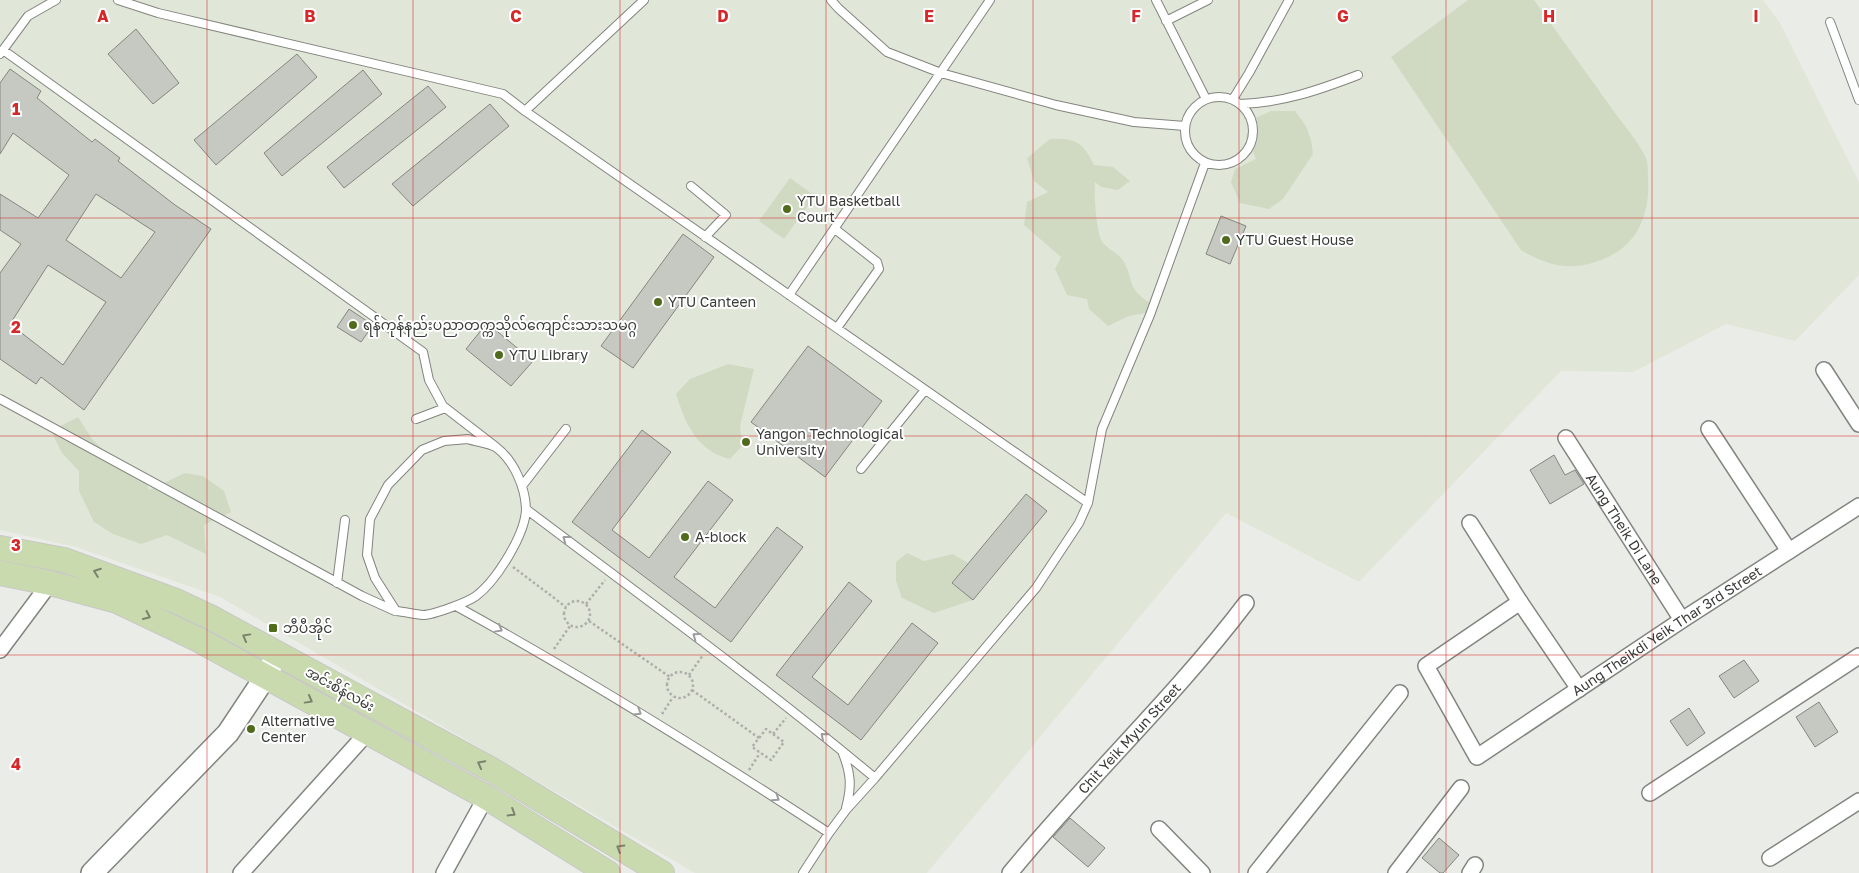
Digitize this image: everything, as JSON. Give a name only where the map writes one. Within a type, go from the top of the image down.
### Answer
[{"type":"main road","name":"အင်းစိန်လမ်း","points":[[0,548],[64,560],[176,601],[210,617],[492,770],[662,873]]},
{"type":"main road","name":"အင်းစိန်လမ်း","points":[[0,573],[50,583],[116,601],[197,639],[486,797],[608,873]]},
{"type":"main road","points":[[92,873],[228,733],[266,676],[277,654]]},
{"type":"street","points":[[1824,370],[1859,424]]},
{"type":"street","points":[[1709,429],[1789,551]]},
{"type":"street","name":"Aung Theik Di Lane","points":[[1566,438],[1682,620]]},
{"type":"street","name":"Aung Theikdi Yeik Thar 3rd Street","points":[[1520,602],[1426,666],[1477,757],[1682,620],[1859,506]]},
{"type":"street","points":[[1470,524],[1579,689]]},
{"type":"street","points":[[0,650],[50,583]]},
{"type":"street","name":"Chit Yeik Myun Street","points":[[1010,873],[1214,646],[1246,602]]},
{"type":"street","points":[[1650,793],[1859,656]]},
{"type":"street","points":[[1256,873],[1400,693]]},
{"type":"street","points":[[241,873],[367,733]]},
{"type":"street","points":[[1396,873],[1461,788]]},
{"type":"street","points":[[444,873],[486,797]]},
{"type":"street","points":[[1770,858],[1859,802]]},
{"type":"street","points":[[1159,829],[1202,873]]},
{"type":"lane","points":[[0,399],[337,583],[396,611],[425,615],[456,606],[475,597],[492,581],[506,562],[520,533],[526,509],[522,486],[511,464],[496,447],[445,408],[429,380],[423,352],[2,52],[28,16],[56,0]]},
{"type":"lane","points":[[118,0],[158,13],[503,94],[524,111],[1088,502]]},
{"type":"lane","points":[[524,111],[644,0]]},
{"type":"lane","points":[[831,0],[887,52],[941,73],[1056,105],[1134,122],[1185,126]]},
{"type":"lane","points":[[790,295],[990,0]]},
{"type":"lane","points":[[1156,0],[1206,99]]},
{"type":"lane","points":[[1166,21],[1208,0]]},
{"type":"lane","points":[[1233,99],[1289,0]]},
{"type":"lane","points":[[1830,22],[1859,100]]},
{"type":"lane","points":[[1240,104],[1261,104],[1307,94],[1358,75]]},
{"type":"lane","points":[[1224,97],[1233,99],[1247,110],[1253,127],[1251,144],[1246,152],[1232,163],[1214,165],[1205,162],[1198,158],[1187,144],[1185,126],[1192,110],[1206,99],[1224,97]]},
{"type":"lane","points":[[803,873],[846,810],[1036,588],[1079,523],[1088,502],[1102,430],[1150,315],[1205,162]]},
{"type":"lane","points":[[691,186],[726,214],[705,236]]},
{"type":"lane","points":[[835,229],[877,262],[879,270],[837,328]]},
{"type":"lane","points":[[861,469],[925,390]]},
{"type":"lane","points":[[416,419],[445,408]]},
{"type":"lane","points":[[522,486],[566,430]]},
{"type":"lane","points":[[396,611],[375,578],[367,555],[370,519],[388,485],[422,450],[444,441],[468,439],[496,447]]},
{"type":"lane","points":[[526,509],[710,646],[793,710],[875,778]]},
{"type":"lane","points":[[337,583],[345,520]]},
{"type":"lane","points":[[456,606],[548,657],[744,777],[829,833]]},
{"type":"lane","points":[[842,751],[849,768],[851,790],[846,810]]},
{"type":"path","points":[[506,562],[566,606]]},
{"type":"path","points":[[586,604],[610,573]]},
{"type":"path","points":[[574,601],[583,602],[591,612],[589,621],[583,627],[574,628],[570,626],[565,619],[564,610],[566,606],[574,601]]},
{"type":"path","points":[[589,621],[670,677]]},
{"type":"path","points":[[548,657],[570,626]]},
{"type":"path","points":[[688,675],[710,646]]},
{"type":"path","points":[[681,672],[688,675],[692,682],[692,690],[686,697],[673,697],[670,694],[667,686],[670,677],[681,672]]},
{"type":"path","points":[[692,690],[759,738]]},
{"type":"path","points":[[656,723],[673,697]]},
{"type":"path","points":[[773,734],[793,710]]},
{"type":"path","points":[[766,729],[773,734],[784,742],[771,760],[752,747],[766,729]]},
{"type":"path","points":[[744,777],[760,753]]},
{"type":"shaded area","name":"Yangon Technological University","points":[[0,0],[1763,0],[1780,23],[1859,182],[1859,275],[1795,341],[1726,324],[1633,372],[1561,371],[1359,582],[1226,513],[927,873],[695,873],[220,597],[76,547],[0,530]]},
{"type":"green space","points":[[1468,0],[1534,0],[1641,149],[1648,166],[1645,214],[1635,234],[1619,251],[1585,265],[1563,266],[1542,261],[1521,250],[1391,57]]},
{"type":"green space","points":[[1271,111],[1295,111],[1306,126],[1313,154],[1283,199],[1269,209],[1240,203],[1231,182],[1235,169],[1256,159],[1246,137],[1251,120]]},
{"type":"green space","points":[[1050,139],[1066,139],[1077,143],[1086,151],[1094,165],[1113,167],[1130,181],[1118,190],[1101,187],[1095,182],[1097,223],[1103,243],[1122,259],[1134,289],[1142,298],[1150,303],[1146,313],[1129,316],[1108,326],[1089,309],[1087,299],[1067,295],[1055,269],[1061,257],[1024,225],[1027,202],[1048,192],[1034,181],[1027,158]]},
{"type":"green space","name":"YTU Basketball Court","points":[[790,178],[815,196],[784,239],[759,221]]},
{"type":"green space","points":[[728,364],[754,369],[740,426],[742,446],[730,459],[713,452],[698,440],[685,418],[676,394],[690,379]]},
{"type":"green space","points":[[78,417],[92,439],[117,463],[143,472],[149,490],[185,473],[203,476],[224,491],[231,512],[204,525],[206,554],[167,535],[141,544],[113,534],[94,522],[79,491],[79,471],[62,453],[51,431]]},
{"type":"green space","points":[[907,553],[924,561],[953,554],[968,563],[952,583],[973,600],[934,613],[902,598],[896,581],[896,562]]},
{"type":"building","points":[[136,29],[179,83],[153,104],[108,54]]},
{"type":"building","points":[[297,54],[317,77],[216,165],[194,140]]},
{"type":"building","points":[[10,69],[41,91],[37,98],[92,142],[95,139],[120,158],[118,161],[175,205],[211,229],[84,410],[41,377],[36,384],[0,359],[0,273],[21,244],[0,230],[0,194],[38,218],[69,175],[13,133],[0,154],[0,83]],"holes":[[[96,194],[155,232],[121,278],[66,240]],[[48,265],[106,302],[63,365],[10,324]]]},
{"type":"building","points":[[363,70],[382,94],[282,176],[264,153]]},
{"type":"building","points":[[428,86],[446,107],[344,188],[327,167]]},
{"type":"building","points":[[490,104],[509,126],[413,206],[392,184]]},
{"type":"building","name":"YTU Guest House","points":[[1221,216],[1246,226],[1230,264],[1206,254]]},
{"type":"building","name":"YTU Canteen","points":[[683,234],[714,257],[633,368],[601,346]]},
{"type":"building","points":[[349,309],[373,325],[361,342],[337,327]]},
{"type":"building","name":"YTU Library","points":[[487,323],[533,361],[511,386],[466,349]]},
{"type":"building","points":[[808,346],[882,401],[825,477],[751,422]]},
{"type":"building","name":"A-block","points":[[642,430],[671,452],[612,530],[649,558],[708,481],[733,500],[674,577],[715,608],[777,527],[803,547],[731,642],[572,522]]},
{"type":"building","points":[[1554,455],[1565,475],[1575,470],[1584,484],[1550,504],[1530,470]]},
{"type":"building","points":[[1026,494],[1047,511],[973,600],[952,583]]},
{"type":"building","points":[[849,582],[872,601],[812,677],[848,705],[912,623],[938,643],[861,740],[776,675]]},
{"type":"building","points":[[1744,660],[1759,681],[1734,698],[1719,676]]},
{"type":"building","points":[[1819,702],[1838,732],[1815,747],[1796,717]]},
{"type":"building","points":[[1689,708],[1705,733],[1687,746],[1670,721]]},
{"type":"building","points":[[1070,818],[1105,848],[1088,867],[1053,837]]},
{"type":"building","points":[[1439,838],[1459,855],[1443,873],[1440,873],[1422,858]]},
{"type":"place","name":"YTU Basketball Court","points":[[787,209]]},
{"type":"place","name":"YTU Guest House","points":[[1226,240]]},
{"type":"place","name":"YTU Canteen","points":[[658,302]]},
{"type":"place","name":"ရန်ကုန်နည်းပညာတက္ကသိုလ်ကျောင်းသားသမဂ္ဂ","points":[[353,325]]},
{"type":"place","name":"YTU Library","points":[[499,355]]},
{"type":"place","name":"Yangon Technological University","points":[[746,442]]},
{"type":"place","name":"A-block","points":[[685,537]]},
{"type":"place","name":"ဘီပီအိုင်","points":[[273,628]]},
{"type":"place","name":"Alternative Center","points":[[251,729]]}]
